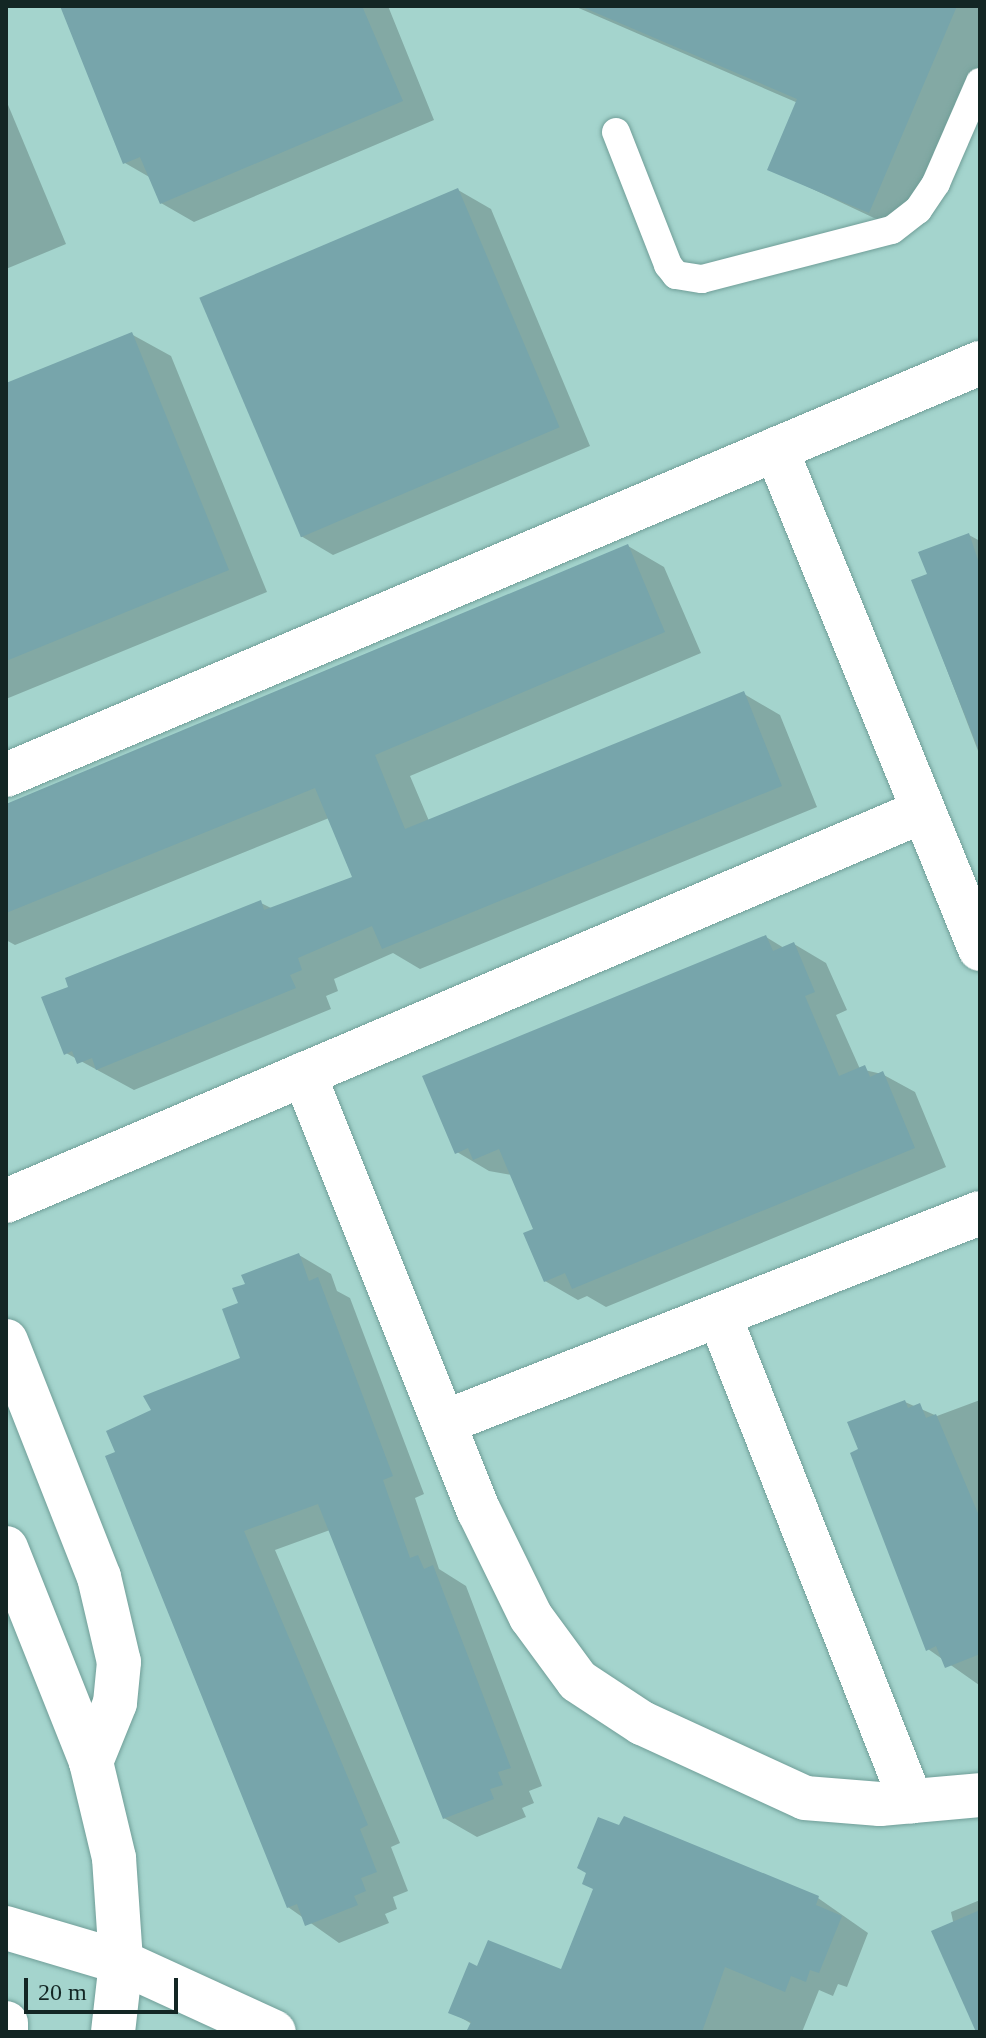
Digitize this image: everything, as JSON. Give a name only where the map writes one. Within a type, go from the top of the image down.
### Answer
[{"type":"street","points":[[6,775],[980,363]]},
{"type":"street","points":[[776,449],[980,949]]},
{"type":"street","points":[[6,1201],[923,811]]},
{"type":"street","points":[[304,1074],[511,1581],[551,1650],[578,1681],[642,1723],[805,1798],[911,1801],[980,1795]]},
{"type":"street","points":[[445,1422],[980,1213]]},
{"type":"street","points":[[719,1315],[911,1801]]},
{"type":"street","points":[[6,1341],[99,1577],[119,1662],[115,1703],[91,1762]]},
{"type":"street","points":[[6,1548],[91,1762],[114,1858],[121,1962],[113,2032]]},
{"type":"street","points":[[6,1928],[121,1962],[274,2032]]},
{"type":"street","points":[[6,2023],[6,2032]]},
{"type":"lane","points":[[616,132],[668,265],[676,275],[702,279],[892,230],[918,210],[936,183],[980,82]]},
{"type":"building","points":[[60,6],[362,6],[403,101],[160,204],[140,157],[123,164]]},
{"type":"building","points":[[580,6],[957,6],[869,213],[767,170],[797,99]]},
{"type":"building","points":[[458,188],[560,427],[301,537],[199,298]]},
{"type":"building","points":[[132,332],[229,570],[6,661],[6,383]]},
{"type":"building","points":[[969,533],[980,566],[978,748],[911,580],[927,574],[918,552]]},
{"type":"building","points":[[628,544],[665,632],[375,755],[405,829],[744,691],[782,786],[382,949],[372,926],[298,958],[302,970],[290,975],[296,988],[96,1070],[92,1058],[77,1064],[72,1051],[64,1055],[41,997],[68,987],[65,978],[261,900],[264,910],[352,877],[315,788],[6,913],[6,804]]},
{"type":"building","points":[[766,935],[773,951],[794,942],[815,992],[805,996],[839,1076],[865,1065],[870,1077],[883,1071],[915,1148],[572,1289],[565,1273],[544,1282],[523,1233],[533,1229],[499,1149],[473,1160],[468,1148],[455,1154],[422,1076]]},
{"type":"building","points":[[299,1253],[309,1281],[318,1277],[393,1476],[383,1480],[410,1558],[418,1555],[424,1569],[433,1565],[511,1768],[498,1772],[503,1785],[490,1789],[494,1799],[443,1819],[318,1504],[244,1531],[368,1825],[360,1829],[377,1872],[361,1878],[366,1891],[354,1896],[358,1905],[305,1926],[297,1904],[287,1908],[105,1456],[115,1452],[106,1431],[151,1410],[143,1396],[240,1358],[222,1309],[238,1303],[232,1288],[245,1284],[241,1275]]},
{"type":"building","points":[[905,1400],[908,1408],[920,1403],[926,1418],[936,1414],[980,1518],[980,1654],[945,1668],[936,1646],[926,1651],[850,1453],[858,1449],[847,1422]]},
{"type":"building","points":[[624,1816],[819,1896],[816,1905],[842,1916],[819,1973],[810,1970],[806,1982],[791,1976],[785,1992],[725,1967],[702,2032],[466,2032],[471,2022],[448,2013],[469,1962],[477,1966],[488,1940],[561,1969],[593,1889],[582,1884],[586,1873],[577,1868],[598,1817],[619,1825]]},
{"type":"building","points":[[980,1910],[980,2032],[976,2032],[931,1931]]}]
